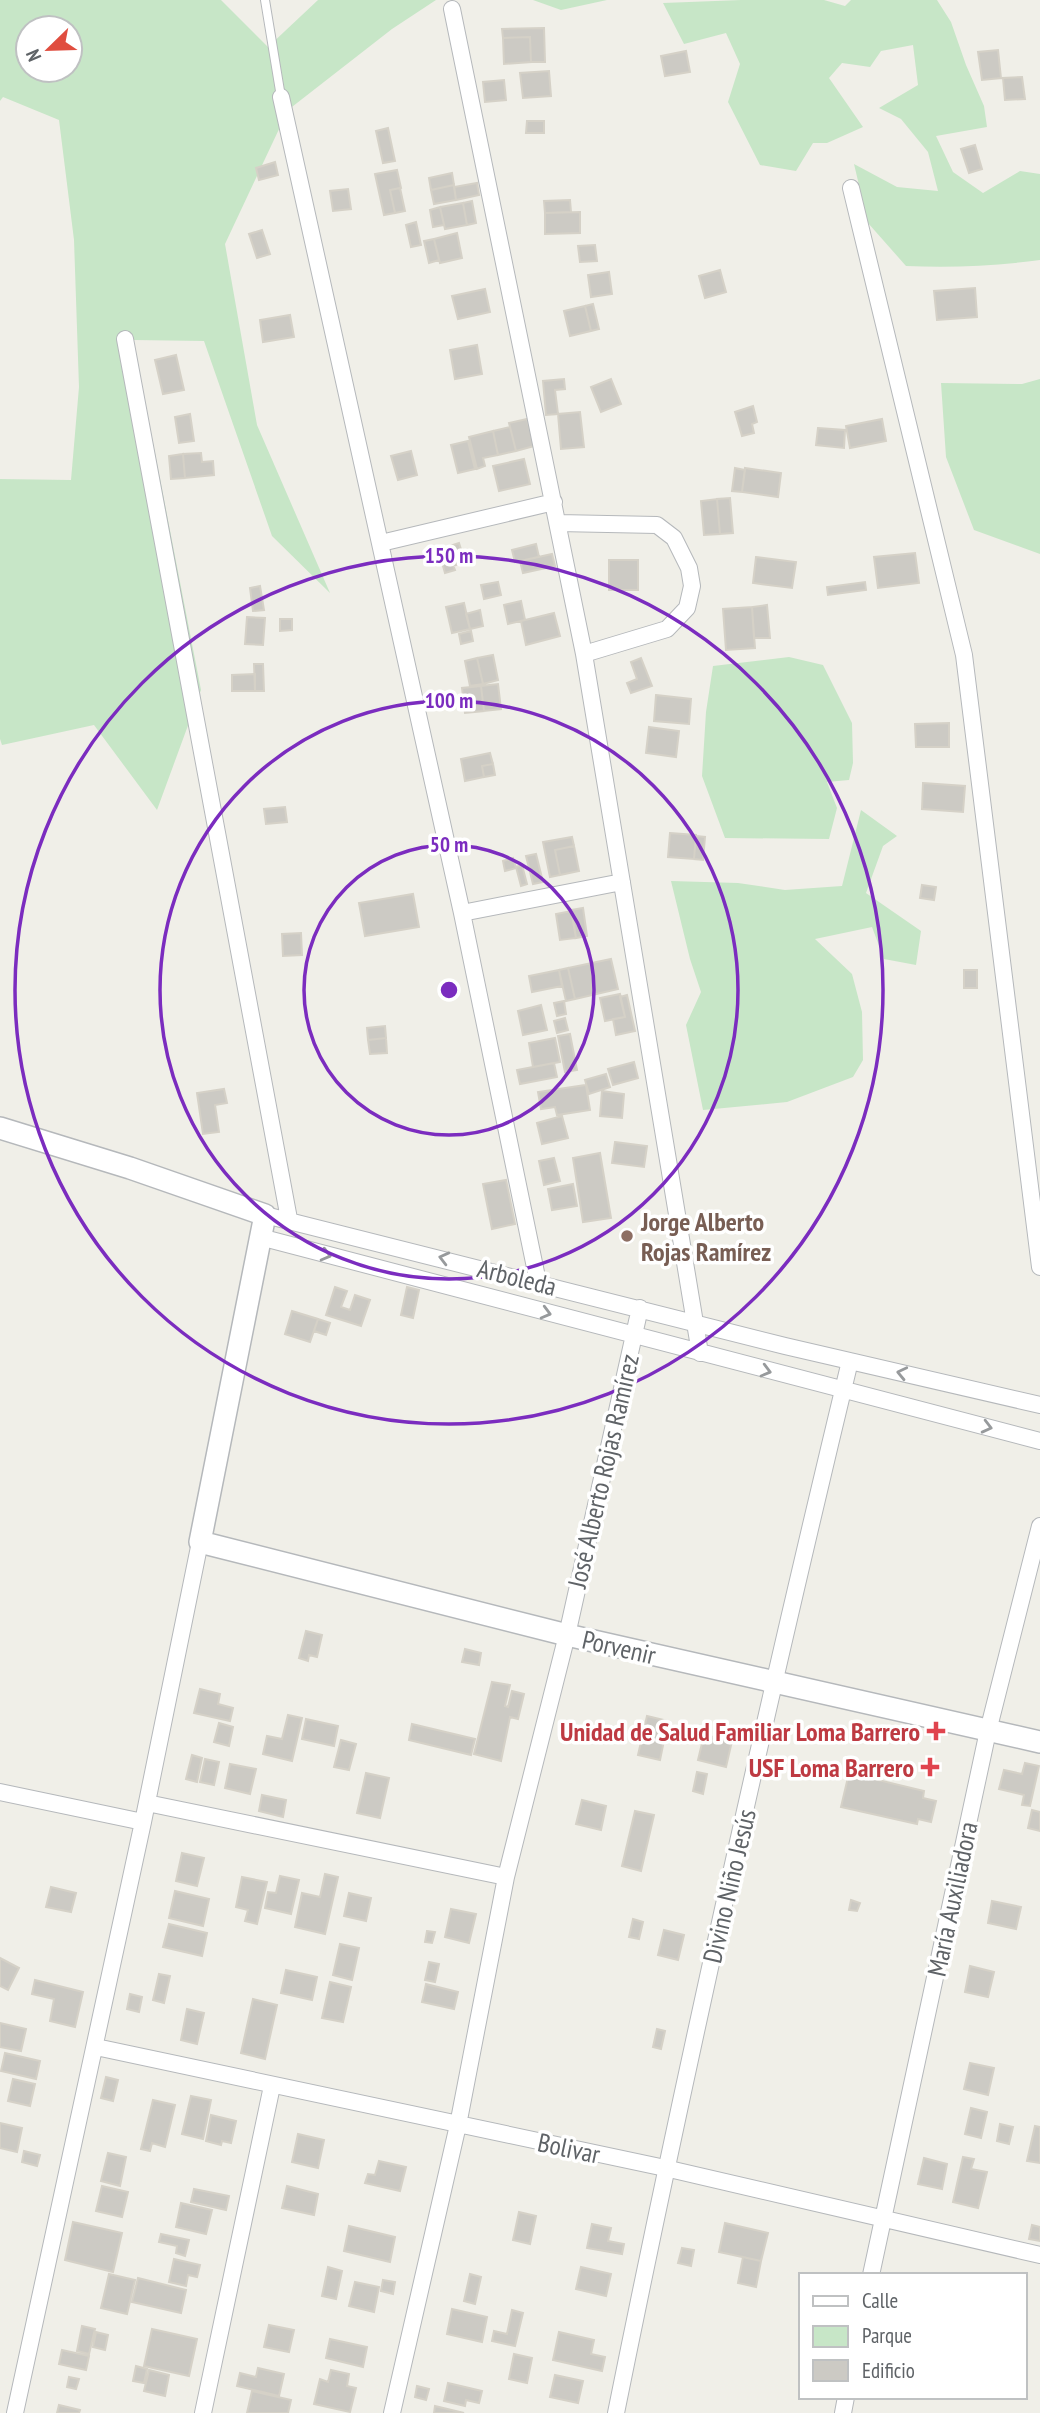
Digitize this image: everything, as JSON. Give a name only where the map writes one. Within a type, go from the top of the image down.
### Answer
[{"type":"street","points":[[452,9],[584,654],[700,1353]]},
{"type":"street","points":[[281,97],[462,913],[538,1282]]},
{"type":"street","points":[[851,188],[964,655],[1040,1267]]},
{"type":"street","points":[[125,339],[289,1219]]},
{"type":"street","points":[[381,542],[554,502]]},
{"type":"street","points":[[558,523],[657,525],[674,538],[689,568],[692,586],[687,608],[667,629],[584,654]]},
{"type":"street","points":[[462,913],[622,882]]},
{"type":"street","name":"Arboleda","points":[[0,1128],[131,1168],[265,1214],[850,1361],[1040,1405]]},
{"type":"street","points":[[15,2413],[147,1803],[265,1214]]},
{"type":"street","name":"Arboleda","points":[[260,1237],[1040,1441]]},
{"type":"street","name":"José Alberto Rojas Ramírez","points":[[392,2413],[458,2125],[506,1877],[567,1635],[640,1308]]},
{"type":"street","name":"Divino Niño Jesús","points":[[616,2413],[665,2168],[850,1361]]},
{"type":"street","name":"María Auxiliadora","points":[[871,2273],[988,1731],[1040,1526]]},
{"type":"street","name":"Porvenir","points":[[200,1542],[567,1635],[1040,1742]]},
{"type":"street","points":[[0,1792],[143,1822]]},
{"type":"street","points":[[147,1803],[506,1877]]},
{"type":"street","name":"Bolivar","points":[[96,2047],[665,2168],[1040,2255]]},
{"type":"street","points":[[203,2413],[272,2086]]},
{"type":"lane","points":[[265,0],[281,97]]},
{"type":"green space","points":[[0,0],[221,0],[268,47],[318,0],[436,0],[392,29],[288,110],[225,244],[257,425],[330,593],[272,536],[204,341],[133,340],[201,690],[157,810],[94,725],[2,745],[0,739],[0,479],[71,480],[79,387],[74,240],[59,120],[3,97],[0,101]]},
{"type":"green space","points":[[533,0],[607,0],[561,10]]},
{"type":"green space","points":[[824,0],[845,6],[851,0],[937,0],[951,22],[984,106],[987,127],[936,136],[953,172],[983,193],[1020,171],[1040,174],[1040,260],[973,266],[906,266],[868,223],[854,164],[897,187],[938,191],[928,152],[901,119],[879,108],[918,85],[913,45],[881,51],[870,67],[842,63],[829,78],[863,127],[827,143],[813,143],[796,171],[760,165],[728,102],[740,64],[726,33],[684,44],[663,3]]},
{"type":"green space","points":[[1040,379],[1040,554],[974,530],[946,457],[941,383],[1022,384]]},
{"type":"green space","points":[[789,657],[823,665],[852,723],[853,763],[849,780],[827,782],[837,808],[829,839],[725,838],[702,776],[706,712],[713,666]]},
{"type":"green space","points":[[861,810],[897,836],[883,846],[866,893],[921,931],[916,965],[884,959],[872,927],[815,939],[852,974],[862,1012],[863,1060],[853,1077],[787,1102],[703,1110],[686,1025],[701,992],[671,881],[738,883],[785,890],[842,886]]},
{"type":"building","points":[[544,28],[545,62],[531,62],[530,37],[503,38],[502,29]]},
{"type":"building","points":[[530,37],[531,62],[504,64],[503,38]]},
{"type":"building","points":[[998,50],[1001,78],[982,80],[978,52]]},
{"type":"building","points":[[686,51],[690,72],[665,76],[661,56]]},
{"type":"building","points":[[549,71],[551,96],[523,98],[520,73]]},
{"type":"building","points":[[1022,77],[1025,99],[1005,100],[1003,78]]},
{"type":"building","points":[[504,80],[506,100],[485,102],[483,82]]},
{"type":"building","points":[[527,121],[544,121],[544,133],[526,133]]},
{"type":"building","points":[[388,128],[395,161],[383,163],[376,131]]},
{"type":"building","points":[[975,145],[982,169],[969,173],[961,149]]},
{"type":"building","points":[[275,162],[278,175],[259,180],[256,168]]},
{"type":"building","points":[[397,170],[401,188],[390,190],[395,213],[384,215],[375,174]]},
{"type":"building","points":[[452,173],[454,185],[431,190],[429,178]]},
{"type":"building","points":[[477,183],[479,195],[456,200],[454,187]]},
{"type":"building","points":[[454,185],[456,200],[434,204],[431,190]]},
{"type":"building","points":[[400,188],[405,211],[395,213],[390,190]]},
{"type":"building","points":[[348,189],[351,209],[333,211],[330,191]]},
{"type":"building","points":[[570,200],[571,212],[545,213],[544,201]]},
{"type":"building","points":[[472,201],[476,223],[467,225],[463,203]]},
{"type":"building","points":[[463,203],[467,225],[445,229],[440,207]]},
{"type":"building","points":[[440,207],[444,225],[433,227],[430,210]]},
{"type":"building","points":[[580,212],[580,233],[545,234],[545,213]]},
{"type":"building","points":[[416,222],[421,245],[411,247],[406,225]]},
{"type":"building","points":[[262,230],[270,254],[257,258],[249,234]]},
{"type":"building","points":[[457,233],[462,258],[440,263],[434,239]]},
{"type":"building","points":[[434,239],[439,260],[429,263],[424,241]]},
{"type":"building","points":[[595,245],[597,261],[580,262],[578,246]]},
{"type":"building","points":[[720,270],[726,292],[705,298],[699,276]]},
{"type":"building","points":[[609,272],[612,294],[591,297],[588,275]]},
{"type":"building","points":[[975,288],[977,317],[937,320],[934,291]]},
{"type":"building","points":[[485,289],[490,312],[458,319],[452,296]]},
{"type":"building","points":[[593,304],[599,329],[591,331],[585,306]]},
{"type":"building","points":[[585,306],[591,331],[570,336],[564,311]]},
{"type":"building","points":[[290,315],[294,337],[263,342],[260,320]]},
{"type":"building","points":[[477,345],[482,374],[455,379],[450,350]]},
{"type":"building","points":[[176,355],[184,390],[163,394],[155,360]]},
{"type":"building","points":[[564,379],[565,389],[555,390],[558,414],[546,415],[543,381]]},
{"type":"building","points":[[611,379],[621,404],[601,412],[591,387]]},
{"type":"building","points":[[753,406],[757,422],[752,424],[754,433],[742,436],[735,412]]},
{"type":"building","points":[[580,412],[584,447],[561,449],[558,414]]},
{"type":"building","points":[[190,414],[194,441],[179,443],[175,417]]},
{"type":"building","points":[[527,419],[534,446],[516,451],[509,423]]},
{"type":"building","points":[[882,419],[886,441],[850,448],[846,426]]},
{"type":"building","points":[[510,427],[516,451],[498,455],[493,431]]},
{"type":"building","points":[[818,428],[845,430],[844,448],[816,445]]},
{"type":"building","points":[[493,431],[498,455],[483,458],[485,466],[477,469],[469,437]]},
{"type":"building","points":[[468,441],[475,469],[458,473],[451,445]]},
{"type":"building","points":[[411,451],[417,475],[398,480],[391,456]]},
{"type":"building","points":[[201,453],[202,462],[213,461],[214,475],[185,478],[183,454]]},
{"type":"building","points":[[183,454],[185,478],[171,479],[169,456]]},
{"type":"building","points":[[524,459],[530,484],[499,491],[493,466]]},
{"type":"building","points":[[735,468],[745,470],[742,492],[732,491]]},
{"type":"building","points":[[745,468],[781,473],[778,497],[742,492]]},
{"type":"building","points":[[730,498],[733,533],[720,534],[717,499]]},
{"type":"building","points":[[717,499],[720,534],[704,535],[701,501]]},
{"type":"building","points":[[459,543],[465,562],[453,566],[447,547]]},
{"type":"building","points":[[536,544],[539,557],[515,562],[512,550]]},
{"type":"building","points":[[915,553],[919,583],[878,588],[874,557]]},
{"type":"building","points":[[552,554],[555,566],[523,573],[520,561]]},
{"type":"building","points":[[450,556],[455,570],[445,573],[441,559]]},
{"type":"building","points":[[756,557],[796,562],[792,588],[753,583]]},
{"type":"building","points":[[609,560],[638,560],[638,590],[609,590]]},
{"type":"building","points":[[498,582],[501,595],[484,599],[481,585]]},
{"type":"building","points":[[865,582],[866,590],[828,595],[827,587]]},
{"type":"building","points":[[260,586],[264,610],[253,611],[250,588]]},
{"type":"building","points":[[521,601],[525,620],[508,624],[504,605]]},
{"type":"building","points":[[464,603],[470,629],[452,633],[446,607]]},
{"type":"building","points":[[767,605],[770,638],[754,638],[752,607]]},
{"type":"building","points":[[752,607],[755,648],[726,650],[723,609]]},
{"type":"building","points":[[480,610],[483,626],[470,629],[466,614]]},
{"type":"building","points":[[554,613],[560,636],[526,645],[521,621]]},
{"type":"building","points":[[247,617],[265,618],[263,645],[245,644]]},
{"type":"building","points":[[280,619],[292,619],[292,630],[280,631]]},
{"type":"building","points":[[471,631],[473,641],[461,644],[459,634]]},
{"type":"building","points":[[493,655],[498,680],[483,684],[477,658]]},
{"type":"building","points":[[477,658],[483,684],[470,686],[465,661]]},
{"type":"building","points":[[641,658],[652,686],[631,693],[627,683],[637,679],[631,662]]},
{"type":"building","points":[[254,664],[263,664],[264,691],[255,691]]},
{"type":"building","points":[[255,674],[255,691],[232,691],[232,675]]},
{"type":"building","points":[[498,684],[501,709],[484,711],[481,686]]},
{"type":"building","points":[[481,686],[484,711],[465,713],[462,688]]},
{"type":"building","points":[[656,695],[691,699],[689,724],[654,721]]},
{"type":"building","points":[[949,723],[949,747],[916,747],[915,724]]},
{"type":"building","points":[[649,727],[679,731],[676,757],[646,753]]},
{"type":"building","points":[[490,753],[493,764],[482,766],[484,777],[465,781],[461,759]]},
{"type":"building","points":[[493,764],[495,775],[484,777],[482,766]]},
{"type":"building","points":[[923,783],[965,786],[963,812],[922,809]]},
{"type":"building","points":[[285,807],[287,822],[266,824],[264,809]]},
{"type":"building","points":[[670,833],[696,835],[694,859],[668,857]]},
{"type":"building","points":[[696,836],[705,837],[703,860],[694,859]]},
{"type":"building","points":[[572,837],[574,846],[555,850],[560,875],[550,877],[543,842]]},
{"type":"building","points":[[574,846],[579,871],[560,875],[555,850]]},
{"type":"building","points":[[536,854],[543,882],[533,884],[526,856]]},
{"type":"building","points":[[513,858],[516,868],[505,871],[503,861]]},
{"type":"building","points":[[522,865],[527,884],[521,886],[516,867]]},
{"type":"building","points":[[922,885],[936,887],[934,900],[920,898]]},
{"type":"building","points":[[413,894],[419,927],[365,936],[359,903]]},
{"type":"building","points":[[583,908],[587,936],[576,938],[571,910]]},
{"type":"building","points":[[572,911],[576,938],[560,940],[556,914]]},
{"type":"building","points":[[301,933],[302,955],[283,956],[282,934]]},
{"type":"building","points":[[611,959],[618,989],[575,999],[568,968]]},
{"type":"building","points":[[568,968],[575,999],[566,1001],[559,970]]},
{"type":"building","points":[[559,970],[562,986],[532,992],[529,976]]},
{"type":"building","points":[[964,970],[977,970],[977,988],[964,988]]},
{"type":"building","points":[[620,994],[625,1017],[605,1021],[600,998]]},
{"type":"building","points":[[627,995],[635,1031],[616,1035],[613,1019],[625,1017],[620,997]]},
{"type":"building","points":[[564,1001],[566,1014],[557,1016],[554,1003]]},
{"type":"building","points":[[541,1005],[547,1030],[523,1035],[518,1011]]},
{"type":"building","points":[[565,1018],[568,1030],[557,1033],[554,1021]]},
{"type":"building","points":[[385,1026],[386,1038],[368,1040],[367,1028]]},
{"type":"building","points":[[570,1034],[577,1070],[565,1072],[558,1036]]},
{"type":"building","points":[[386,1038],[387,1053],[370,1054],[368,1040]]},
{"type":"building","points":[[555,1038],[560,1062],[533,1067],[529,1043]]},
{"type":"building","points":[[634,1062],[638,1078],[613,1085],[608,1069]]},
{"type":"building","points":[[554,1063],[557,1077],[520,1084],[517,1070]]},
{"type":"building","points":[[606,1074],[610,1087],[589,1094],[585,1080]]},
{"type":"building","points":[[586,1085],[590,1110],[557,1115],[555,1107],[541,1109],[538,1092]]},
{"type":"building","points":[[224,1089],[227,1103],[215,1105],[219,1132],[203,1134],[197,1093]]},
{"type":"building","points":[[602,1091],[624,1094],[622,1118],[600,1116]]},
{"type":"building","points":[[562,1116],[568,1138],[542,1144],[537,1123]]},
{"type":"building","points":[[615,1142],[647,1146],[644,1167],[612,1163]]},
{"type":"building","points":[[600,1153],[611,1218],[583,1222],[573,1158]]},
{"type":"building","points":[[554,1158],[560,1181],[544,1185],[539,1161]]},
{"type":"building","points":[[506,1180],[515,1224],[492,1229],[483,1184]]},
{"type":"building","points":[[573,1184],[577,1206],[552,1210],[548,1189]]},
{"type":"building","points":[[335,1287],[347,1291],[341,1307],[350,1310],[355,1295],[370,1300],[361,1326],[326,1315]]},
{"type":"building","points":[[407,1287],[419,1290],[413,1318],[401,1315]]},
{"type":"building","points":[[292,1311],[318,1319],[310,1342],[285,1334]]},
{"type":"building","points":[[318,1319],[330,1323],[326,1335],[314,1331]]},
{"type":"building","points":[[306,1631],[322,1635],[317,1657],[309,1655],[308,1661],[299,1658]]},
{"type":"building","points":[[465,1649],[481,1653],[479,1665],[462,1662]]},
{"type":"building","points":[[492,1682],[510,1685],[505,1706],[508,1707],[512,1691],[524,1694],[518,1719],[510,1717],[501,1761],[474,1754]]},
{"type":"building","points":[[200,1689],[220,1694],[218,1704],[233,1708],[230,1721],[194,1713]]},
{"type":"building","points":[[288,1715],[302,1718],[292,1761],[263,1754],[267,1736],[282,1739]]},
{"type":"building","points":[[647,1716],[668,1721],[660,1760],[638,1755]]},
{"type":"building","points":[[306,1719],[338,1726],[334,1746],[302,1739]]},
{"type":"building","points":[[219,1723],[233,1727],[229,1746],[214,1742]]},
{"type":"building","points":[[412,1724],[475,1739],[471,1755],[409,1740]]},
{"type":"building","points":[[704,1735],[732,1741],[726,1767],[698,1760]]},
{"type":"building","points":[[341,1740],[356,1744],[349,1770],[334,1767]]},
{"type":"building","points":[[192,1755],[202,1758],[197,1782],[186,1779]]},
{"type":"building","points":[[205,1759],[219,1762],[214,1785],[200,1782]]},
{"type":"building","points":[[1025,1763],[1039,1766],[1030,1806],[1022,1805],[1024,1795],[999,1789],[1004,1770],[1022,1774]]},
{"type":"building","points":[[230,1764],[256,1769],[250,1794],[225,1788]]},
{"type":"building","points":[[697,1772],[707,1774],[703,1794],[693,1791]]},
{"type":"building","points":[[366,1773],[389,1778],[380,1818],[357,1813]]},
{"type":"building","points":[[849,1773],[924,1791],[923,1798],[936,1801],[931,1822],[918,1819],[917,1824],[841,1807]]},
{"type":"building","points":[[262,1795],[286,1800],[283,1817],[259,1811]]},
{"type":"building","points":[[582,1800],[606,1806],[601,1830],[576,1824]]},
{"type":"building","points":[[1032,1810],[1040,1812],[1040,1831],[1028,1828]]},
{"type":"building","points":[[635,1811],[654,1815],[641,1871],[622,1866]]},
{"type":"building","points":[[182,1853],[204,1858],[197,1886],[176,1881]]},
{"type":"building","points":[[325,1874],[338,1877],[325,1934],[295,1927],[302,1893],[320,1897]]},
{"type":"building","points":[[280,1876],[299,1880],[291,1914],[265,1908],[268,1892],[276,1893]]},
{"type":"building","points":[[242,1877],[267,1882],[257,1924],[245,1921],[248,1910],[236,1907]]},
{"type":"building","points":[[51,1887],[76,1893],[71,1912],[46,1907]]},
{"type":"building","points":[[175,1891],[209,1899],[203,1926],[169,1918]]},
{"type":"building","points":[[349,1893],[371,1898],[366,1921],[344,1916]]},
{"type":"building","points":[[851,1900],[860,1903],[857,1911],[849,1910]]},
{"type":"building","points":[[992,1901],[1021,1907],[1016,1929],[988,1923]]},
{"type":"building","points":[[451,1909],[476,1914],[469,1943],[445,1937]]},
{"type":"building","points":[[633,1919],[643,1922],[639,1939],[629,1937]]},
{"type":"building","points":[[169,1924],[207,1933],[202,1956],[163,1947]]},
{"type":"building","points":[[664,1930],[684,1935],[678,1960],[658,1955]]},
{"type":"building","points":[[427,1931],[435,1932],[432,1943],[425,1942]]},
{"type":"building","points":[[340,1944],[359,1948],[352,1980],[333,1975]]},
{"type":"building","points":[[0,1958],[19,1968],[8,1990],[0,1986]]},
{"type":"building","points":[[429,1962],[439,1964],[435,1982],[425,1980]]},
{"type":"building","points":[[970,1966],[994,1972],[988,1997],[965,1992]]},
{"type":"building","points":[[286,1970],[317,1977],[312,2000],[281,1993]]},
{"type":"building","points":[[159,1974],[170,1976],[164,2003],[153,2000]]},
{"type":"building","points":[[35,1980],[83,1992],[75,2027],[50,2021],[54,1999],[32,1994]]},
{"type":"building","points":[[330,1982],[351,1987],[343,2022],[322,2018]]},
{"type":"building","points":[[426,1984],[458,1992],[454,2009],[422,2002]]},
{"type":"building","points":[[130,1994],[142,1997],[139,2012],[127,2009]]},
{"type":"building","points":[[253,1999],[277,2005],[265,2059],[241,2053]]},
{"type":"building","points":[[187,2009],[204,2013],[197,2044],[181,2040]]},
{"type":"building","points":[[0,2023],[26,2029],[21,2051],[0,2047]]},
{"type":"building","points":[[657,2029],[665,2031],[661,2049],[653,2047]]},
{"type":"building","points":[[5,2053],[40,2061],[36,2079],[1,2071]]},
{"type":"building","points":[[970,2063],[994,2068],[988,2095],[964,2089]]},
{"type":"building","points":[[106,2077],[118,2080],[113,2101],[101,2098]]},
{"type":"building","points":[[13,2079],[35,2084],[30,2106],[8,2101]]},
{"type":"building","points":[[191,2096],[211,2100],[203,2139],[182,2134]]},
{"type":"building","points":[[153,2100],[175,2105],[165,2147],[152,2143],[150,2151],[141,2149]]},
{"type":"building","points":[[971,2108],[987,2112],[981,2138],[965,2134]]},
{"type":"building","points":[[211,2115],[236,2121],[231,2143],[222,2141],[221,2145],[206,2141]]},
{"type":"building","points":[[0,2123],[22,2128],[17,2152],[0,2148]]},
{"type":"building","points":[[1000,2124],[1013,2127],[1009,2144],[997,2141]]},
{"type":"building","points":[[1035,2126],[1040,2127],[1040,2163],[1027,2161]]},
{"type":"building","points":[[298,2134],[324,2140],[318,2168],[292,2162]]},
{"type":"building","points":[[24,2151],[40,2155],[37,2166],[22,2162]]},
{"type":"building","points":[[108,2153],[126,2157],[120,2186],[101,2181]]},
{"type":"building","points":[[963,2157],[974,2159],[971,2169],[987,2172],[978,2208],[953,2202]]},
{"type":"building","points":[[924,2158],[947,2164],[942,2189],[918,2184]]},
{"type":"building","points":[[379,2161],[406,2167],[400,2191],[365,2183],[368,2174],[375,2175]]},
{"type":"building","points":[[102,2186],[128,2192],[122,2217],[96,2211]]},
{"type":"building","points":[[287,2186],[318,2194],[314,2215],[282,2208]]},
{"type":"building","points":[[194,2189],[229,2196],[226,2210],[191,2202]]},
{"type":"building","points":[[181,2203],[212,2210],[206,2234],[176,2227]]},
{"type":"building","points":[[519,2212],[536,2216],[530,2244],[513,2240]]},
{"type":"building","points":[[73,2222],[122,2233],[113,2272],[65,2260]]},
{"type":"building","points":[[725,2223],[768,2233],[761,2261],[719,2252]]},
{"type":"building","points":[[592,2224],[611,2228],[608,2241],[624,2244],[622,2254],[587,2248]]},
{"type":"building","points":[[1032,2225],[1040,2227],[1040,2241],[1029,2239]]},
{"type":"building","points":[[349,2226],[395,2237],[390,2262],[344,2251]]},
{"type":"building","points":[[161,2234],[189,2240],[185,2256],[176,2253],[177,2246],[159,2242]]},
{"type":"building","points":[[682,2248],[694,2250],[691,2266],[678,2263]]},
{"type":"building","points":[[743,2257],[761,2261],[756,2287],[738,2283]]},
{"type":"building","points":[[174,2259],[200,2265],[197,2277],[188,2275],[186,2286],[169,2282]]},
{"type":"building","points":[[328,2267],[342,2271],[336,2299],[322,2296]]},
{"type":"building","points":[[581,2267],[611,2274],[606,2296],[576,2289]]},
{"type":"building","points":[[109,2274],[135,2280],[127,2314],[101,2308]]},
{"type":"building","points":[[470,2274],[481,2277],[475,2304],[464,2301]]},
{"type":"building","points":[[138,2278],[186,2290],[181,2313],[132,2302]]},
{"type":"building","points":[[383,2280],[395,2282],[393,2294],[381,2291]]},
{"type":"building","points":[[355,2282],[379,2287],[374,2312],[349,2306]]},
{"type":"building","points":[[452,2309],[487,2317],[482,2342],[447,2334]]},
{"type":"building","points":[[512,2310],[523,2313],[515,2346],[492,2341],[494,2331],[507,2334]]},
{"type":"building","points":[[269,2325],[294,2330],[289,2352],[264,2347]]},
{"type":"building","points":[[82,2326],[95,2329],[89,2354],[77,2351]]},
{"type":"building","points":[[152,2329],[197,2339],[189,2376],[144,2366]]},
{"type":"building","points":[[96,2332],[108,2335],[105,2350],[93,2347]]},
{"type":"building","points":[[559,2332],[594,2340],[591,2354],[605,2357],[602,2371],[553,2360]]},
{"type":"building","points":[[330,2339],[367,2347],[363,2367],[326,2358]]},
{"type":"building","points":[[62,2350],[89,2356],[86,2370],[59,2364]]},
{"type":"building","points":[[514,2354],[532,2358],[527,2383],[509,2379]]},
{"type":"building","points":[[136,2366],[147,2369],[144,2383],[133,2381]]},
{"type":"building","points":[[258,2368],[284,2374],[279,2396],[237,2386],[240,2373],[256,2377]]},
{"type":"building","points":[[149,2370],[169,2375],[165,2396],[144,2391]]},
{"type":"building","points":[[331,2370],[349,2374],[347,2386],[356,2388],[350,2412],[314,2404],[320,2379],[328,2382]]},
{"type":"building","points":[[555,2375],[583,2381],[578,2403],[550,2397]]},
{"type":"building","points":[[69,2377],[79,2379],[76,2389],[67,2387]]},
{"type":"building","points":[[448,2383],[482,2391],[479,2403],[466,2400],[465,2406],[444,2401]]},
{"type":"building","points":[[417,2386],[429,2389],[426,2400],[415,2397]]},
{"type":"building","points":[[252,2391],[291,2400],[288,2413],[247,2413]]},
{"type":"building","points":[[59,2405],[80,2410],[79,2413],[57,2413]]},
{"type":"building","points":[[435,2406],[464,2413],[434,2413]]},
{"type":"place","name":"Jorge Alberto Rojas Ramírez","points":[[627,1236]]},
{"type":"place","name":"Unidad de Salud Familiar Loma Barrero","points":[[936,1731]]},
{"type":"place","name":"USF Loma Barrero","points":[[930,1767]]}]
